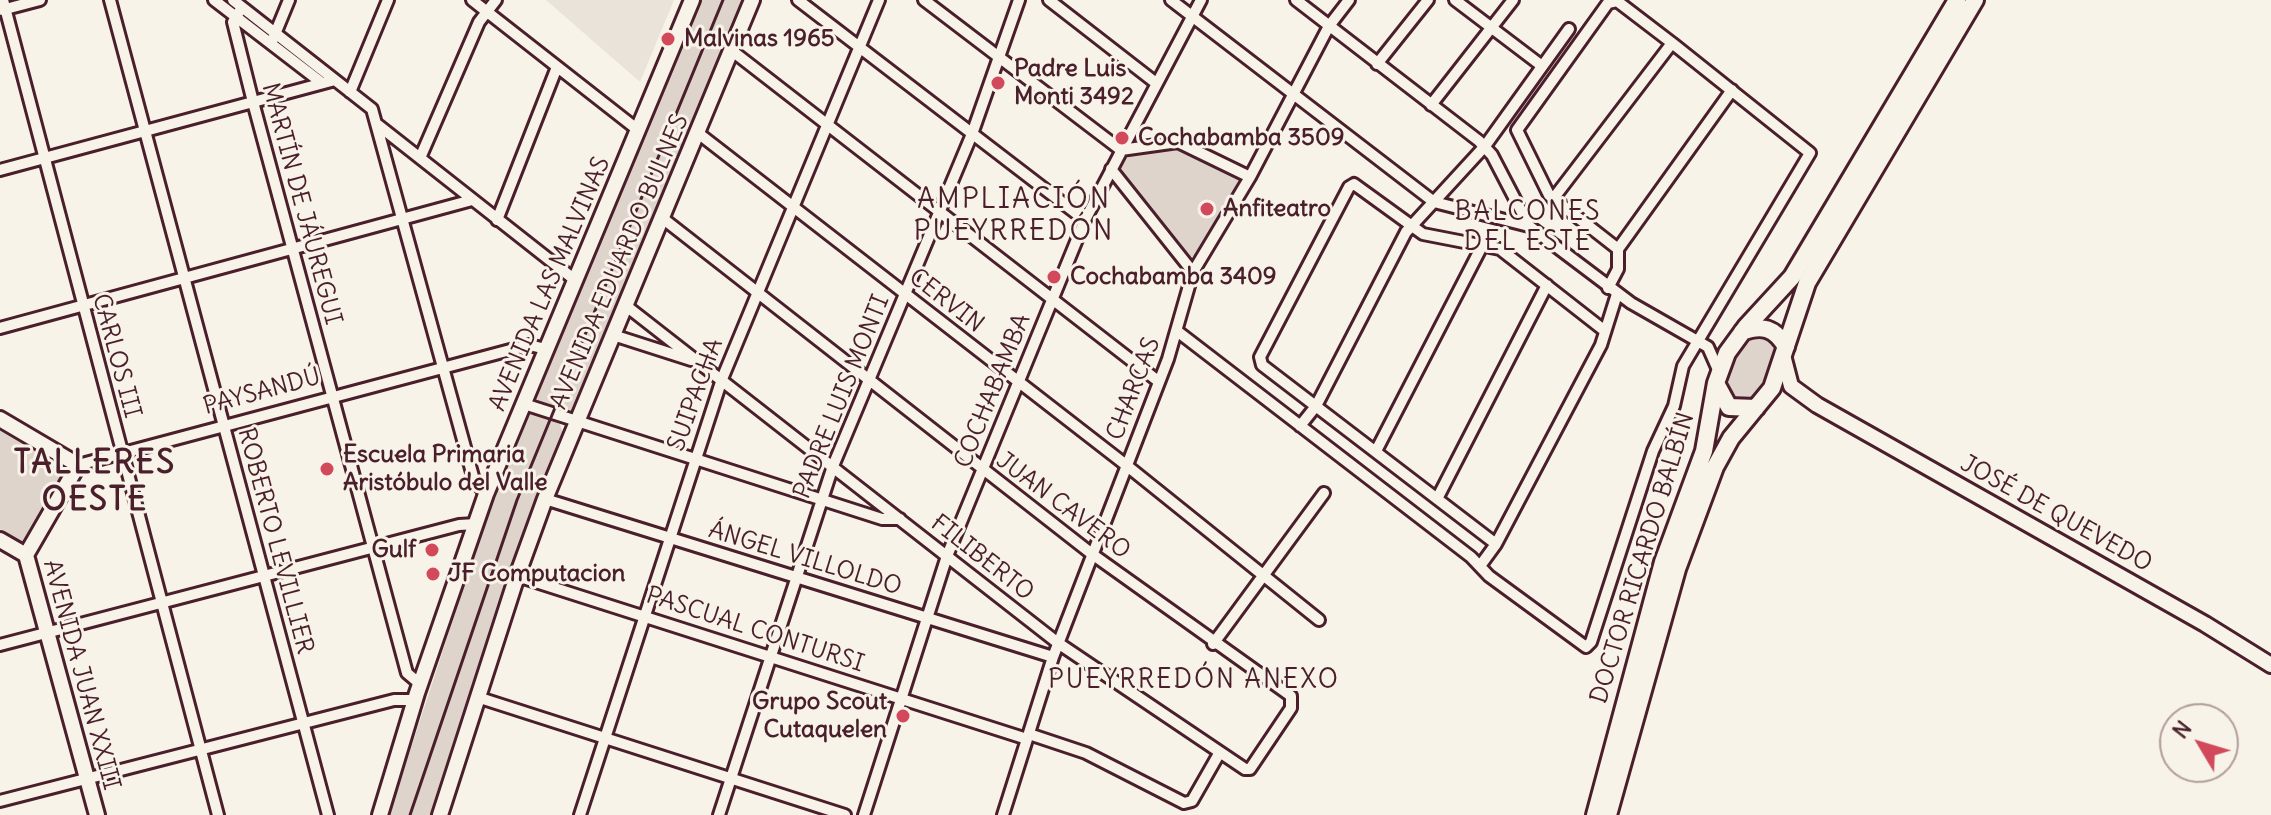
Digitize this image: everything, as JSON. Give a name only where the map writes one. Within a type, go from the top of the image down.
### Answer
[{"type":"main road","name":"AVENIDA LAS MALVINAS","points":[[380,815],[420,684],[486,494],[692,0]]},
{"type":"main road","name":"AVENIDA EDUARDO BULNES","points":[[440,815],[545,499],[752,0]]},
{"type":"main road","name":"DOCTOR RICARDO BALBÍN","points":[[1595,815],[1663,562],[1708,437],[1718,378],[1739,335],[1792,277],[1957,0]]},
{"type":"main road","name":"DOCTOR RICARDO BALBÍN","points":[[1608,815],[1683,548],[1720,455],[1778,376],[1807,283],[1975,0]]},
{"type":"main road","points":[[1739,335],[1760,327],[1768,328],[1785,353],[1791,386],[1817,405]]},
{"type":"main road","points":[[1718,378],[1729,407],[1760,404],[1784,394],[1817,405]]},
{"type":"main road","name":"JOSÉ DE QUEVEDO","points":[[1817,405],[2205,624],[2271,665]]},
{"type":"main road","points":[[0,419],[78,465]]},
{"type":"main road","name":"AVENIDA JUAN XXIII","points":[[78,465],[26,555],[97,815]]},
{"type":"main road","points":[[0,540],[26,555]]},
{"type":"street","points":[[3,7],[40,0]]},
{"type":"street","name":"ROBERTO LEVILLIER","points":[[110,0],[328,815]]},
{"type":"street","points":[[214,0],[236,8],[322,83]]},
{"type":"street","points":[[273,38],[289,0]]},
{"type":"street","points":[[350,92],[388,0]]},
{"type":"street","points":[[472,0],[638,130]]},
{"type":"street","points":[[420,158],[486,11],[496,0]]},
{"type":"street","points":[[798,0],[1085,220]]},
{"type":"street","name":"SUIPACHA","points":[[580,815],[603,736],[722,379],[879,0]]},
{"type":"street","points":[[924,0],[1121,150],[1178,142],[1250,177]]},
{"type":"street","name":"PADRE LUIS MONTI","points":[[719,815],[794,576],[833,466],[972,134],[1019,0]]},
{"type":"street","points":[[1049,0],[1156,83]]},
{"type":"street","points":[[1171,0],[1434,202],[1529,226]]},
{"type":"street","name":"COCHABAMBA","points":[[864,815],[947,556],[1017,383],[1085,220],[1201,0]]},
{"type":"street","points":[[1296,0],[1485,146],[1529,226],[1613,291],[1708,347],[1718,378]]},
{"type":"street","name":"CHARCAS","points":[[1003,815],[1053,657],[1177,331],[1193,272],[1250,177],[1329,26],[1349,0]]},
{"type":"street","points":[[1377,64],[1428,0]]},
{"type":"street","points":[[1455,0],[1542,66]]},
{"type":"street","points":[[1431,105],[1513,0]]},
{"type":"street","points":[[1177,331],[1586,647],[1591,642],[1653,451],[1674,406],[1683,366],[1733,287],[1810,153],[1617,1],[1608,3],[1517,130],[1553,199],[1618,249]]},
{"type":"street","name":"CARLOS III","points":[[3,7],[218,815]]},
{"type":"street","name":"MARTÍN DE JÁUREGUI","points":[[236,8],[253,102],[372,547],[407,673],[420,684]]},
{"type":"street","points":[[1300,426],[1316,406],[1412,225],[1485,146],[1569,29]]},
{"type":"street","points":[[273,38],[372,109],[474,480],[486,494]]},
{"type":"street","points":[[1553,199],[1672,43]]},
{"type":"street","points":[[731,50],[1158,381]]},
{"type":"street","points":[[497,220],[557,67]]},
{"type":"street","points":[[0,170],[335,80]]},
{"type":"street","points":[[1480,566],[1496,544],[1605,331],[1618,269],[1618,249],[1732,90]]},
{"type":"street","points":[[377,124],[575,280]]},
{"type":"street","name":"CERVIN","points":[[698,133],[1126,465],[1319,620]]},
{"type":"street","points":[[1111,169],[1193,272]]},
{"type":"street","points":[[1496,544],[1262,365],[1260,357],[1349,187],[1359,185],[1428,235],[1500,249],[1605,331]]},
{"type":"street","points":[[0,328],[404,221],[472,200]]},
{"type":"street","name":"JUAN CAVERO","points":[[661,217],[1092,554],[1294,701],[1250,769]]},
{"type":"street","points":[[1376,451],[1482,246]]},
{"type":"street","points":[[1437,499],[1547,285]]},
{"type":"street","name":"FILIBERTO","points":[[625,305],[1058,643],[1250,769]]},
{"type":"street","name":"FILIBERTO","points":[[613,335],[699,363]]},
{"type":"street","points":[[1708,347],[1739,335]]},
{"type":"street","name":"PAYSANDÚ","points":[[78,465],[529,345],[546,349]]},
{"type":"street","points":[[524,404],[882,519],[900,519]]},
{"type":"street","points":[[1213,644],[1324,493]]},
{"type":"street","name":"ÁNGEL VILLOLDO","points":[[545,499],[1053,657]]},
{"type":"street","points":[[0,645],[161,600],[459,525],[476,524]]},
{"type":"street","name":"PASCUAL CONTURSI","points":[[517,576],[901,698],[1086,753],[1184,803],[1192,801],[1220,752]]},
{"type":"street","points":[[477,697],[845,815]]},
{"type":"street","points":[[0,801],[394,700],[415,700]]},
{"type":"shaded area","points":[[546,0],[674,0],[640,82]]},
{"type":"shaded area","points":[[700,0],[750,0],[573,415],[537,403],[533,396]]},
{"type":"shaded area","points":[[1172,146],[1238,177],[1241,184],[1198,257],[1188,256],[1119,171],[1126,155]]},
{"type":"shaded area","points":[[1763,335],[1775,349],[1766,377],[1748,401],[1733,401],[1724,384],[1733,360],[1747,341]]},
{"type":"shaded area","points":[[529,412],[560,424],[564,436],[513,566],[432,815],[389,815],[487,516],[524,416]]},
{"type":"shaded area","points":[[0,429],[67,468],[23,542],[0,529]]},
{"type":"railway","points":[[410,815],[517,500],[723,0]]},
{"type":"place","name":"Malvinas 1965","points":[[668,39]]},
{"type":"place","name":"Padre Luis Monti 3492","points":[[998,83]]},
{"type":"place","name":"Cochabamba 3509","points":[[1122,138]]},
{"type":"place","name":"Anfiteatro","points":[[1207,209]]},
{"type":"place","name":"Cochabamba 3409","points":[[1054,277]]},
{"type":"place","name":"Escuela Primaria Aristóbulo del Valle","points":[[327,469]]},
{"type":"place","name":"Gulf","points":[[432,550]]},
{"type":"place","name":"JF Computacion","points":[[433,574]]},
{"type":"place","name":"Grupo Scout Cutaquelen","points":[[903,716]]},
{"type":"district","name":"AMPLIACIÓN PUEYRREDÓN","points":[[1014,216]]},
{"type":"district","name":"BALCONES DEL ESTE","points":[[1528,228]]},
{"type":"district","name":"TALLERES OESTE","points":[[95,482]]},
{"type":"district","name":"PUEYRREDÓN ANEXO","points":[[1194,681]]}]
